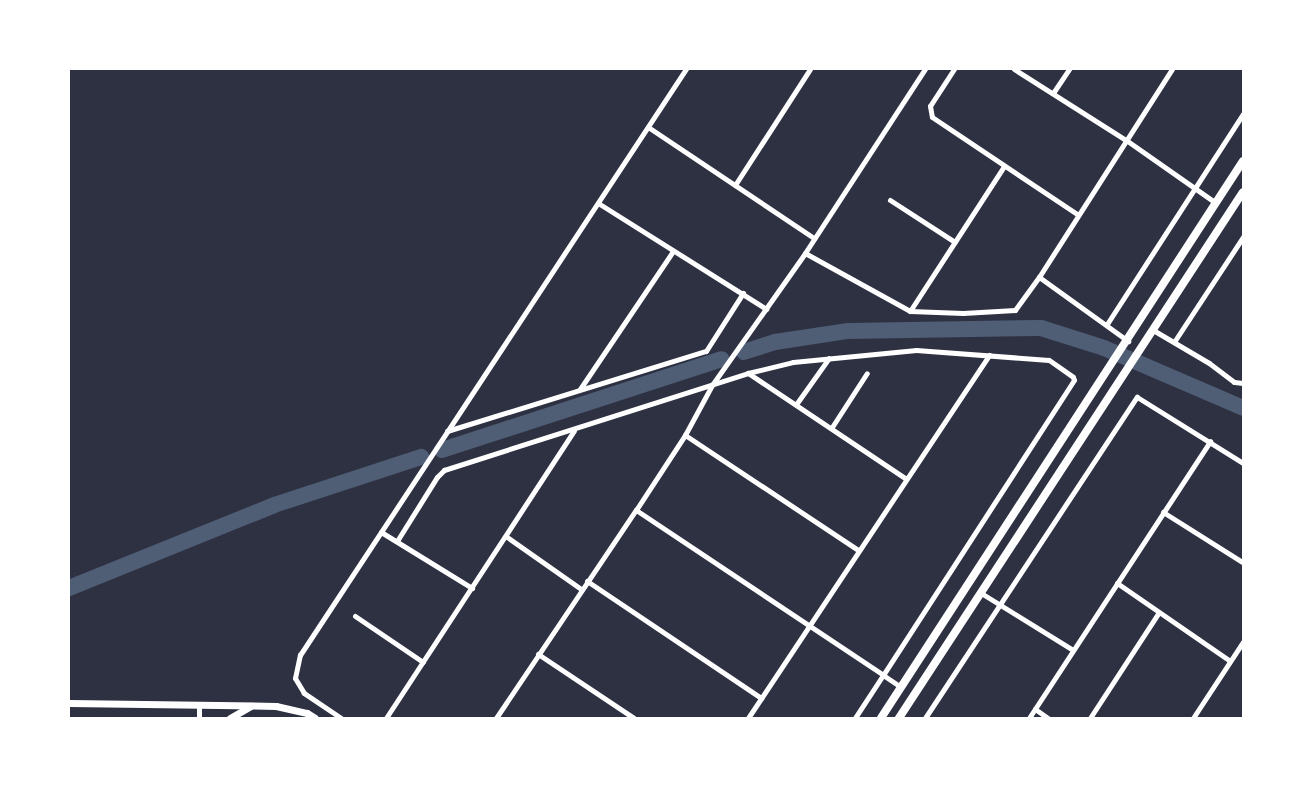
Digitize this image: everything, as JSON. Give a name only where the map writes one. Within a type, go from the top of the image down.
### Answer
[{"type":"main road","points":[[881,718],[1128,341],[1243,160]]},
{"type":"main road","points":[[899,718],[1243,192]]},
{"type":"street","points":[[341,718],[304,693],[295,678],[300,655],[686,69]]},
{"type":"street","points":[[735,185],[810,69]]},
{"type":"street","points":[[496,718],[685,435],[712,385],[805,253],[925,69]]},
{"type":"street","points":[[954,69],[930,106],[929,112],[932,117],[1077,214]]},
{"type":"street","points":[[1014,69],[1126,140],[1216,203]]},
{"type":"street","points":[[1053,93],[1069,69]]},
{"type":"street","points":[[805,253],[910,311],[963,313],[1015,310],[1039,277],[1077,214],[1172,69]]},
{"type":"street","points":[[1107,324],[1243,114]]},
{"type":"street","points":[[648,127],[814,238]]},
{"type":"street","points":[[910,311],[1004,166]]},
{"type":"street","points":[[890,200],[955,242]]},
{"type":"street","points":[[598,203],[766,309]]},
{"type":"street","points":[[1174,342],[1243,237]]},
{"type":"street","points":[[579,389],[673,251]]},
{"type":"street","points":[[1039,277],[1128,341]]},
{"type":"street","points":[[447,431],[706,351],[743,293]]},
{"type":"street","points":[[1153,330],[1234,382],[1243,383]]},
{"type":"street","points":[[397,541],[437,477],[444,471],[748,373],[793,362],[916,350],[1049,360],[1073,377],[1072,383],[855,718]]},
{"type":"street","points":[[748,718],[905,478],[989,355]]},
{"type":"street","points":[[797,403],[829,358]]},
{"type":"street","points":[[748,373],[797,403],[905,478]]},
{"type":"street","points":[[832,427],[867,373]]},
{"type":"street","points":[[925,718],[1137,397],[1243,462]]},
{"type":"street","points":[[386,718],[507,537],[574,430]]},
{"type":"street","points":[[685,435],[858,550]]},
{"type":"street","points":[[1029,718],[1210,441]]},
{"type":"street","points":[[636,510],[901,687]]},
{"type":"street","points":[[1164,512],[1242,562]]},
{"type":"street","points":[[381,532],[472,588]]},
{"type":"street","points":[[507,537],[581,589]]},
{"type":"street","points":[[587,581],[761,698]]},
{"type":"street","points":[[1117,583],[1230,661]]},
{"type":"street","points":[[981,593],[1073,650]]},
{"type":"street","points":[[1090,718],[1159,612]]},
{"type":"street","points":[[355,616],[423,662]]},
{"type":"street","points":[[1193,718],[1243,642]]},
{"type":"street","points":[[538,654],[634,718]]},
{"type":"street","points":[[69,703],[254,705],[292,709],[315,718]]},
{"type":"street","points":[[199,705],[199,718]]},
{"type":"street","points":[[230,718],[254,705]]},
{"type":"street","points":[[1035,709],[1048,718]]},
{"type":"waterway","points":[[744,352],[775,342],[848,331],[1041,328],[1104,348],[1243,408]]},
{"type":"waterway","points":[[442,450],[722,359]]},
{"type":"waterway","points":[[69,588],[274,505],[421,457]]}]
